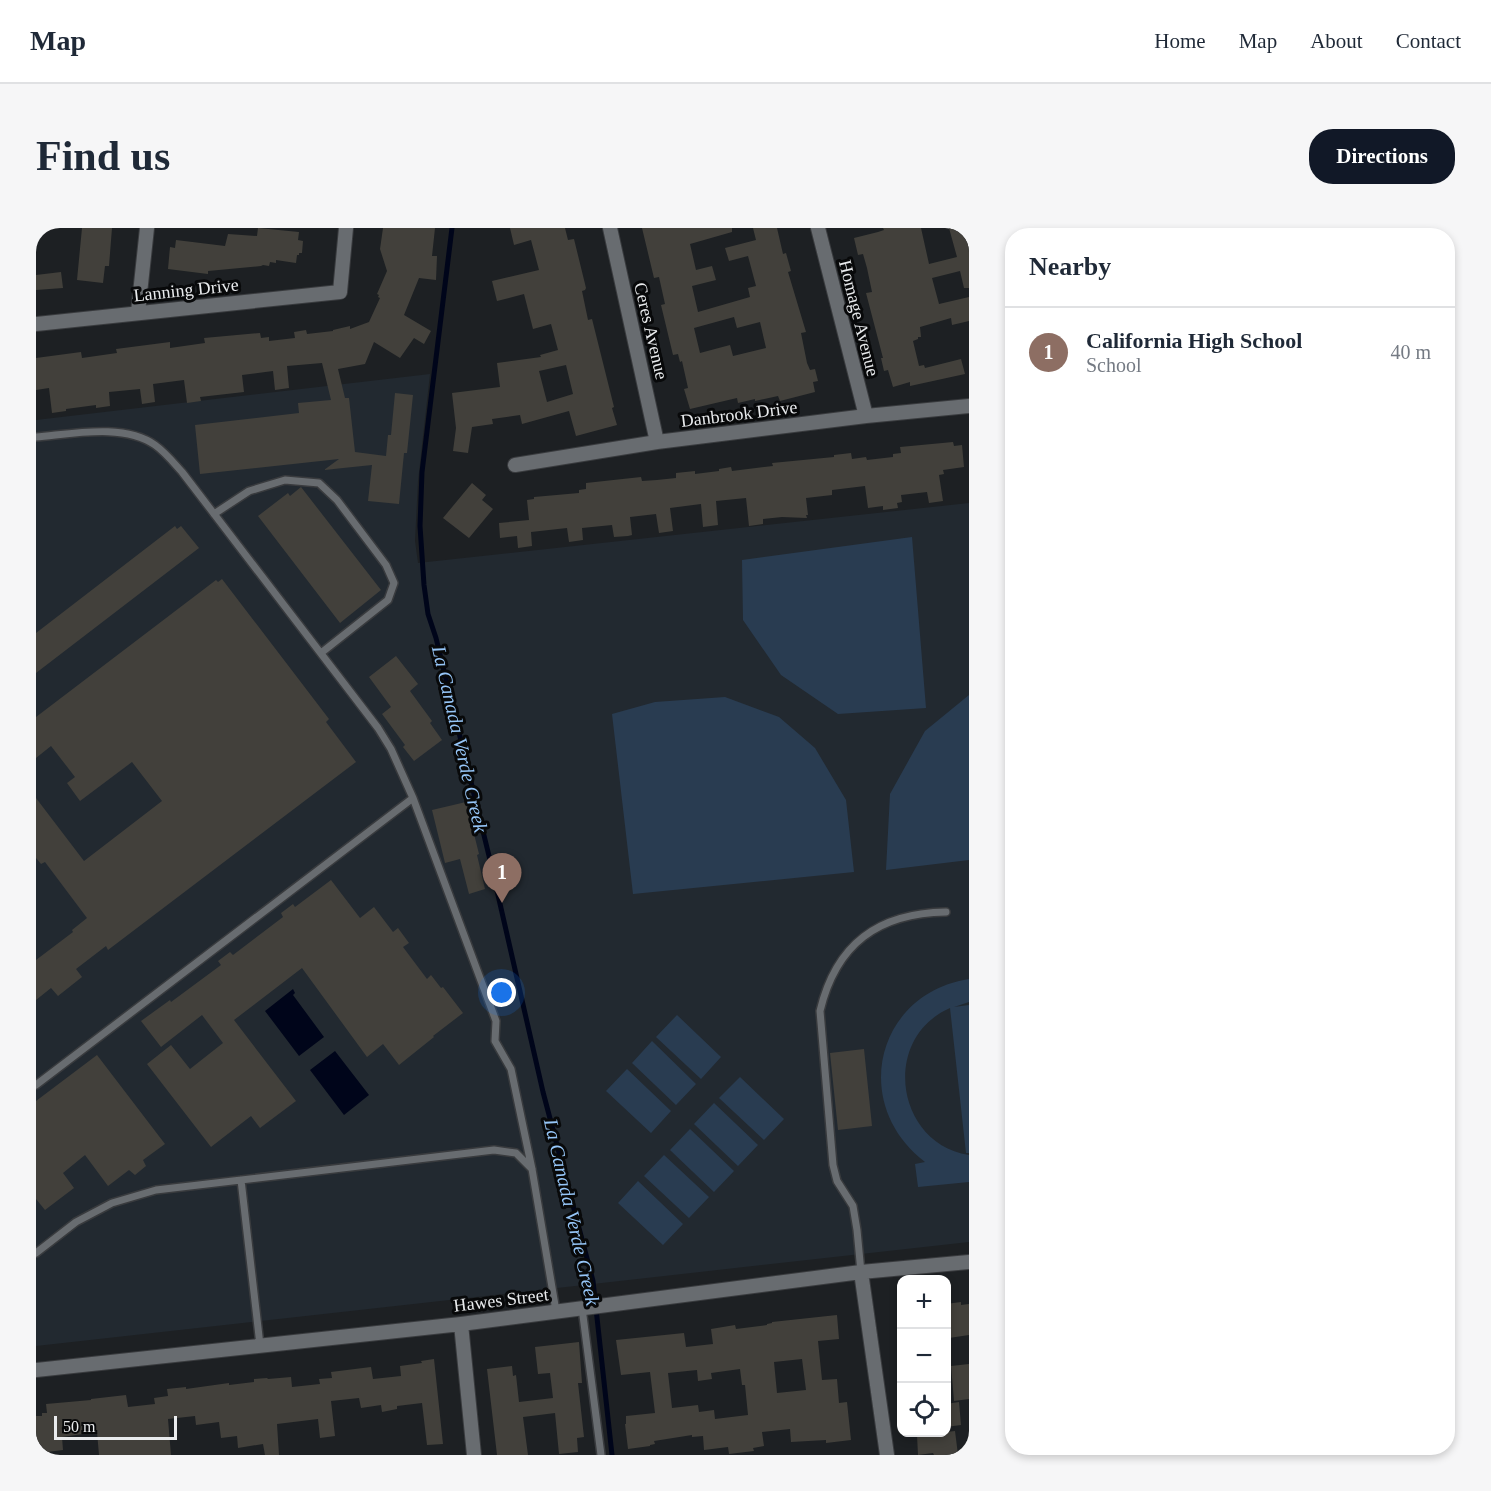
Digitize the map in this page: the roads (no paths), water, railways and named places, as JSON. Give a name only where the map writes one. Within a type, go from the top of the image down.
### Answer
[{"type":"street","points":[[138,312],[147,228]]},
{"type":"street","name":"Lanning Drive","points":[[36,324],[340,292],[346,228]]},
{"type":"street","name":"Ceres Avenue","points":[[610,228],[657,442]]},
{"type":"street","name":"Homage Avenue","points":[[818,228],[866,416]]},
{"type":"street","name":"Danbrook Drive","points":[[515,465],[657,442],[866,416],[969,406]]},
{"type":"street","name":"Hawes Street","points":[[36,1370],[461,1323],[861,1272],[969,1262]]},
{"type":"street","points":[[861,1272],[887,1455]]},
{"type":"street","points":[[461,1323],[474,1455]]},
{"type":"lane","points":[[36,437],[114,431],[136,436],[154,444],[168,456],[321,653],[378,728],[391,749],[413,798],[496,1021],[495,1041],[512,1069],[556,1311]]},
{"type":"lane","points":[[214,514],[249,491],[285,480],[319,483],[337,500],[386,565],[394,583],[388,600],[321,653]]},
{"type":"lane","points":[[36,1085],[413,798]]},
{"type":"lane","points":[[861,1272],[853,1206],[837,1180],[833,1165],[820,1011],[825,991],[836,966],[847,951],[867,934],[895,919],[926,912],[946,912]]},
{"type":"lane","points":[[36,1253],[76,1222],[112,1203],[156,1190],[494,1150],[516,1153],[532,1169]]},
{"type":"lane","points":[[241,1180],[260,1346]]},
{"type":"lane","points":[[584,1308],[601,1455]]},
{"type":"waterway","name":"La Canada Verde Creek","points":[[452,228],[422,472],[420,526],[424,585],[428,614],[436,638],[490,860],[543,1092],[593,1281],[612,1455]]},
{"type":"place","name":"California High School","points":[[502,903]]}]
